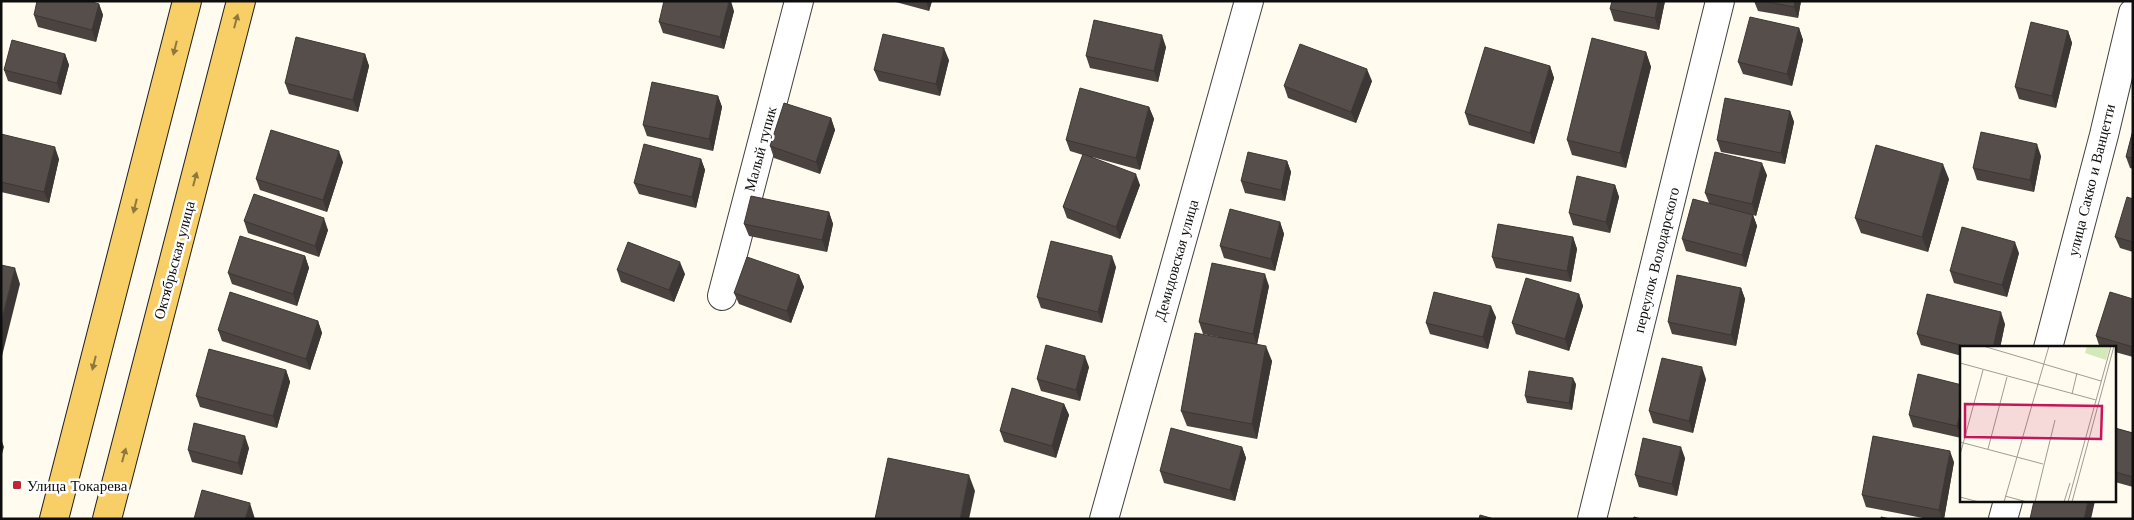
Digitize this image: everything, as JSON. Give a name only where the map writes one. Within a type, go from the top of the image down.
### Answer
[{"type":"main road","points":[[54,519],[187,1]]},
{"type":"main road","name":"Октябрьская улица","points":[[107,519],[242,1]]},
{"type":"street","name":"Малый тупик","points":[[722,296],[799,1]]},
{"type":"street","name":"Демидовская улица","points":[[1104,519],[1249,1]]},
{"type":"street","name":"переулок Володарского","points":[[1592,519],[1720,1]]},
{"type":"street","name":"улица Сакко и Ванцетти","points":[[2049,346],[2104,135],[2133,13]]},
{"type":"street","points":[[2003,519],[2008,502]]},
{"type":"building","points":[[37,1],[89,1],[99,4],[92,30],[34,15]]},
{"type":"building","points":[[664,1],[729,1],[720,37],[659,22]]},
{"type":"building","points":[[1612,1],[1658,1],[1655,18],[1610,9]]},
{"type":"building","points":[[1762,1],[1795,1],[1794,7]]},
{"type":"building","points":[[1750,17],[1799,28],[1787,74],[1738,62]]},
{"type":"building","points":[[1094,20],[1162,35],[1154,71],[1086,56]]},
{"type":"building","points":[[2031,22],[2068,31],[2052,96],[2015,87]]},
{"type":"building","points":[[883,34],[944,48],[936,84],[874,70]]},
{"type":"building","points":[[296,37],[365,54],[353,100],[285,83]]},
{"type":"building","points":[[1592,38],[1646,52],[1620,153],[1567,140]]},
{"type":"building","points":[[12,40],[65,54],[57,83],[4,70]]},
{"type":"building","points":[[1300,44],[1367,69],[1351,112],[1284,86]]},
{"type":"building","points":[[1485,47],[1550,66],[1530,133],[1465,113]]},
{"type":"building","points":[[652,82],[718,96],[709,139],[643,125]]},
{"type":"building","points":[[1080,88],[1149,107],[1136,158],[1066,140]]},
{"type":"building","points":[[1725,98],[1790,111],[1781,153],[1717,140]]},
{"type":"building","points":[[784,103],[831,118],[816,162],[770,146]]},
{"type":"building","points":[[271,130],[339,151],[323,200],[256,179]]},
{"type":"building","points":[[2133,130],[2133,158],[2126,157]]},
{"type":"building","points":[[1981,132],[2037,144],[2030,180],[1973,168]]},
{"type":"building","points":[[1,134],[55,147],[44,192],[1,182]]},
{"type":"building","points":[[644,144],[701,159],[692,197],[634,183]]},
{"type":"building","points":[[1876,145],[1943,164],[1922,237],[1855,218]]},
{"type":"building","points":[[1248,152],[1287,161],[1281,190],[1241,181]]},
{"type":"building","points":[[1715,152],[1762,163],[1752,204],[1705,193]]},
{"type":"building","points":[[1083,154],[1136,174],[1116,227],[1063,207]]},
{"type":"building","points":[[1577,176],[1615,185],[1606,222],[1569,213]]},
{"type":"building","points":[[254,194],[324,218],[315,246],[244,221]]},
{"type":"building","points":[[751,196],[829,212],[822,240],[744,224]]},
{"type":"building","points":[[2127,197],[2133,199],[2133,242],[2115,237]]},
{"type":"building","points":[[1693,199],[1753,215],[1742,255],[1682,239]]},
{"type":"building","points":[[1230,209],[1280,222],[1271,259],[1220,246]]},
{"type":"building","points":[[1498,224],[1573,237],[1567,271],[1492,257]]},
{"type":"building","points":[[1962,227],[2015,242],[2002,285],[1950,271]]},
{"type":"building","points":[[240,236],[305,256],[293,294],[228,273]]},
{"type":"building","points":[[1051,241],[1112,256],[1098,312],[1037,297]]},
{"type":"building","points":[[628,242],[680,262],[669,290],[617,270]]},
{"type":"building","points":[[747,257],[799,275],[787,311],[734,293]]},
{"type":"building","points":[[1212,263],[1265,274],[1253,334],[1199,322]]},
{"type":"building","points":[[1,265],[15,268],[1,322]]},
{"type":"building","points":[[1677,275],[1741,288],[1731,335],[1668,322]]},
{"type":"building","points":[[1526,278],[1579,294],[1565,339],[1512,323]]},
{"type":"building","points":[[230,292],[318,321],[306,359],[218,330]]},
{"type":"building","points":[[1434,292],[1491,306],[1483,337],[1426,323]]},
{"type":"building","points":[[2110,292],[2133,299],[2133,347],[2096,336]]},
{"type":"building","points":[[1927,294],[2001,312],[1993,346],[1964,346],[1917,334]]},
{"type":"building","points":[[1195,333],[1266,346],[1252,424],[1181,411]]},
{"type":"building","points":[[1046,345],[1085,356],[1076,390],[1037,379]]},
{"type":"building","points":[[209,349],[286,370],[273,416],[196,396]]},
{"type":"building","points":[[1662,358],[1702,367],[1689,421],[1649,411]]},
{"type":"building","points":[[1529,371],[1573,378],[1569,403],[1525,396]]},
{"type":"building","points":[[1918,374],[1960,384],[1960,414],[1957,426],[1909,415]]},
{"type":"building","points":[[1012,388],[1064,404],[1052,446],[1000,431]]},
{"type":"building","points":[[194,423],[245,436],[238,463],[188,450]]},
{"type":"building","points":[[1171,428],[1242,447],[1230,490],[1160,471]]},
{"type":"building","points":[[2116,428],[2133,433],[2133,477],[2116,472]]},
{"type":"building","points":[[1873,436],[1950,451],[1939,510],[1862,495]]},
{"type":"building","points":[[1643,438],[1681,447],[1672,484],[1635,475]]},
{"type":"building","points":[[888,458],[969,475],[960,519],[875,519]]},
{"type":"building","points":[[202,490],[250,503],[245,519],[194,519]]},
{"type":"building","points":[[2034,502],[2088,502],[2084,519],[2030,519]]},
{"type":"building","points":[[1480,515],[1494,519],[1479,519]]},
{"type":"place","name":"Улица Токарева","points":[[17,485]]}]
